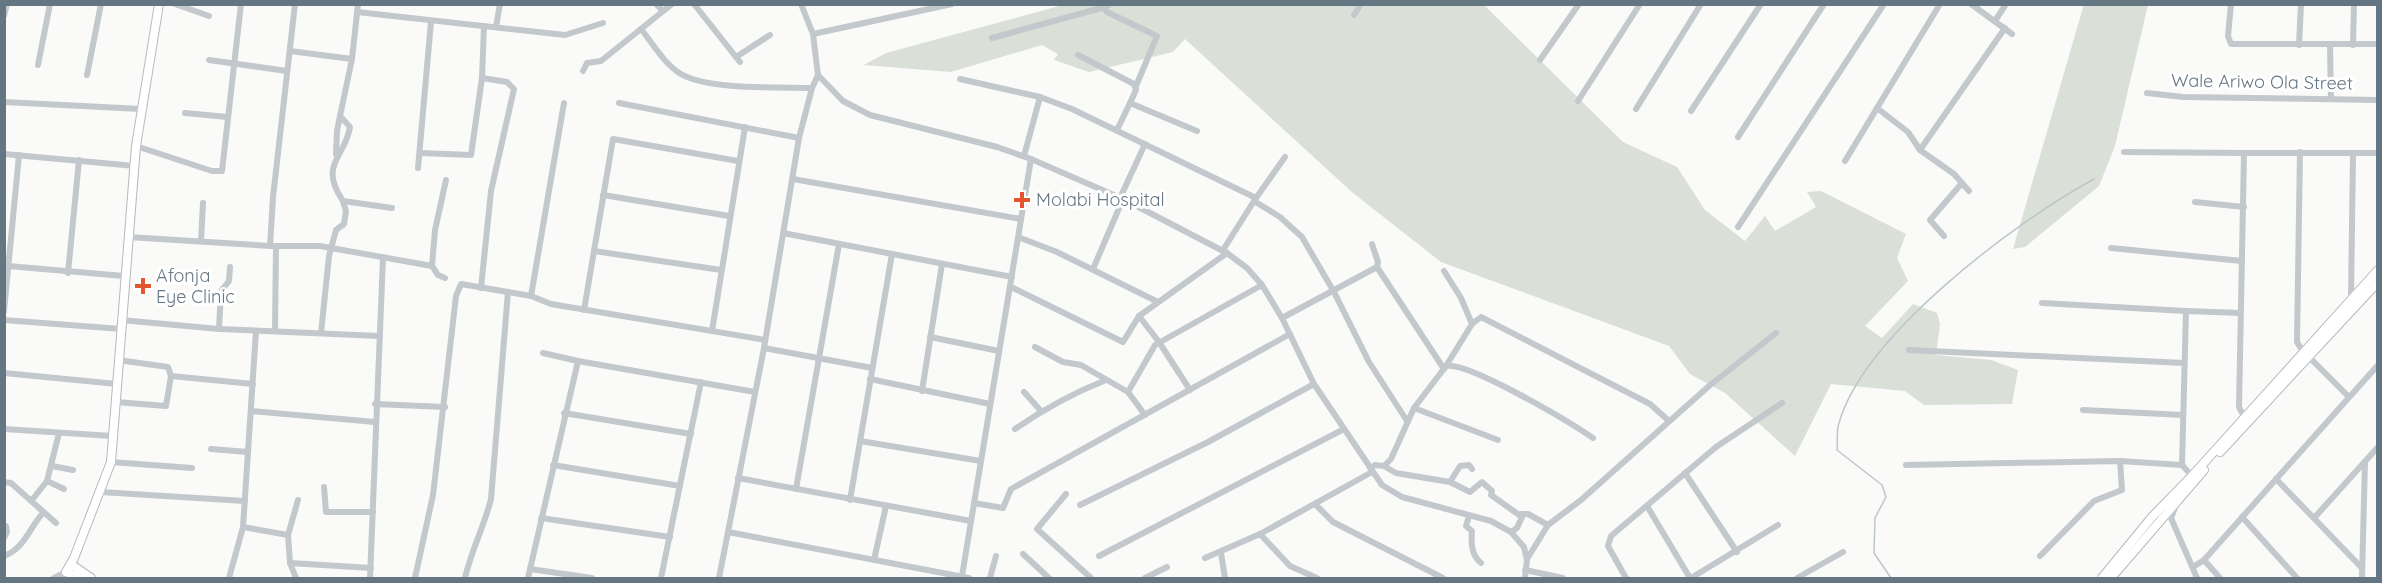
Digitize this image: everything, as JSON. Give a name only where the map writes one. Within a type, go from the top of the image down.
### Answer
[{"type":"main road","points":[[91,579],[66,572],[72,564],[111,462],[136,146],[159,4]]},
{"type":"main road","points":[[2110,579],[2378,270]]},
{"type":"main road","points":[[2102,579],[2152,517],[2226,443],[2244,417],[2378,282]]},
{"type":"main road","points":[[77,550],[81,576]]},
{"type":"main road","points":[[72,564],[81,576]]},
{"type":"street","points":[[4,16],[7,4]]},
{"type":"street","points":[[38,65],[50,4]]},
{"type":"street","points":[[87,75],[101,4]]},
{"type":"street","points":[[176,4],[209,16]]},
{"type":"street","points":[[136,146],[221,171],[240,4]]},
{"type":"street","points":[[275,331],[273,246],[287,71],[295,4]]},
{"type":"street","points":[[496,27],[500,4]]},
{"type":"street","points":[[656,4],[663,11]]},
{"type":"street","points":[[583,70],[587,63],[601,62],[672,4]]},
{"type":"street","points":[[694,4],[738,59],[770,35]]},
{"type":"street","points":[[719,579],[764,348],[799,138],[812,88],[818,75],[813,34],[801,4]]},
{"type":"street","points":[[813,34],[952,4]]},
{"type":"street","points":[[1354,15],[1361,4]]},
{"type":"street","points":[[1540,60],[1579,4]]},
{"type":"street","points":[[1578,101],[1640,4]]},
{"type":"street","points":[[1636,109],[1701,4]]},
{"type":"street","points":[[1691,111],[1761,4]]},
{"type":"street","points":[[1738,137],[1824,4]]},
{"type":"street","points":[[1738,227],[1884,4]]},
{"type":"street","points":[[1845,161],[1940,4]]},
{"type":"street","points":[[1971,4],[2012,34]]},
{"type":"street","points":[[1995,21],[2006,4]]},
{"type":"street","points":[[2231,4],[2228,25],[2231,44],[2330,46],[2378,44]]},
{"type":"street","points":[[2299,45],[2301,4]]},
{"type":"street","points":[[2353,45],[2354,4]]},
{"type":"street","points":[[992,38],[1108,6]]},
{"type":"street","points":[[1108,6],[1105,10],[1116,18],[1157,36],[1117,130]]},
{"type":"street","points":[[321,333],[327,270],[336,230],[344,224],[346,211],[332,179],[335,147],[352,58],[358,8],[431,22],[565,35],[603,23]]},
{"type":"street","points":[[418,168],[431,22]]},
{"type":"street","points":[[420,153],[471,155],[482,78],[484,26]]},
{"type":"street","points":[[1920,150],[2005,28]]},
{"type":"street","points":[[641,29],[671,67],[682,75],[708,83],[812,88]]},
{"type":"street","points":[[2330,46],[2331,99]]},
{"type":"street","points":[[290,51],[352,58]]},
{"type":"street","points":[[1078,55],[1136,86]]},
{"type":"street","points":[[209,60],[287,71]]},
{"type":"street","points":[[818,75],[843,101],[870,115],[1024,156],[1121,199],[1225,252],[1247,268],[1262,285],[1282,318],[1314,384],[1371,470],[1392,493],[1491,521],[1510,532],[1524,547],[1527,560]]},
{"type":"street","points":[[481,288],[491,191],[514,89],[507,82],[482,78]]},
{"type":"street","points":[[960,79],[1040,97],[1117,130],[1255,200],[1280,217],[1302,237],[1334,292],[1369,362],[1407,421]]},
{"type":"street","name":"Wale Ariwo Ola Street","points":[[2146,93],[2183,97],[2378,100]]},
{"type":"street","points":[[1024,156],[1040,97]]},
{"type":"street","points":[[4,102],[141,108]]},
{"type":"street","points":[[531,297],[564,103]]},
{"type":"street","points":[[619,103],[799,138]]},
{"type":"street","points":[[1130,103],[1197,131]]},
{"type":"street","points":[[1877,108],[1908,132],[1920,150],[1969,191]]},
{"type":"street","points":[[184,113],[226,117]]},
{"type":"street","points":[[336,155],[350,127],[340,116]]},
{"type":"street","points":[[712,331],[745,127]]},
{"type":"street","points":[[584,310],[613,139],[738,161]]},
{"type":"street","points":[[1093,269],[1145,144]]},
{"type":"street","points":[[2124,152],[2378,153]]},
{"type":"street","points":[[2300,152],[2297,342],[2349,397]]},
{"type":"street","points":[[2244,153],[2239,407],[2244,417]]},
{"type":"street","points":[[2351,299],[2353,153]]},
{"type":"street","points":[[4,154],[135,166]]},
{"type":"street","points":[[4,310],[19,155]]},
{"type":"street","points":[[1011,287],[1120,342],[1125,340],[1139,316],[1225,252],[1255,200],[1285,157]]},
{"type":"street","points":[[962,576],[1031,159]]},
{"type":"street","points":[[68,273],[79,160]]},
{"type":"street","points":[[793,179],[1021,219]]},
{"type":"street","points":[[445,278],[438,275],[432,266],[435,230],[447,180]]},
{"type":"street","points":[[1944,236],[1930,220],[1962,183]]},
{"type":"street","points":[[603,195],[729,216]]},
{"type":"street","points":[[343,201],[392,208]]},
{"type":"street","points":[[2195,202],[2244,207]]},
{"type":"street","points":[[201,241],[203,203]]},
{"type":"street","points":[[4,209],[13,210]]},
{"type":"street","points":[[783,233],[1011,277]]},
{"type":"street","points":[[128,237],[273,246],[293,244],[332,248],[432,266]]},
{"type":"street","points":[[1018,237],[1093,269],[1158,302]]},
{"type":"street","points":[[796,489],[839,244]]},
{"type":"street","points":[[1372,244],[1378,262],[1377,267],[1445,368]]},
{"type":"street","points":[[2111,248],[2242,261]]},
{"type":"street","points":[[594,251],[721,270]]},
{"type":"street","points":[[850,500],[892,254]]},
{"type":"street","points":[[370,579],[377,452],[375,404],[382,256]]},
{"type":"street","points":[[922,391],[942,264]]},
{"type":"street","points":[[8,266],[68,273],[124,276]]},
{"type":"street","points":[[219,329],[221,291],[229,281],[230,267]]},
{"type":"street","points":[[1282,318],[1377,267]]},
{"type":"street","points":[[1444,272],[1461,298],[1472,324]]},
{"type":"street","points":[[415,579],[433,495],[458,289],[461,284],[508,292],[584,310],[765,340]]},
{"type":"street","points":[[1128,392],[1153,348],[1159,342],[1262,285]]},
{"type":"street","points":[[465,579],[474,549],[483,531],[491,499],[508,292]]},
{"type":"street","points":[[2042,303],[2240,313]]},
{"type":"street","points":[[2186,311],[2182,465],[2192,476]]},
{"type":"street","points":[[1139,316],[1190,390]]},
{"type":"street","points":[[1384,466],[1391,459],[1414,408],[1445,368],[1472,324],[1481,317],[1650,404],[1669,421]]},
{"type":"street","points":[[4,320],[379,336]]},
{"type":"street","points":[[229,579],[243,528],[256,331]]},
{"type":"street","points":[[1525,579],[1527,560],[1548,525],[1581,500],[1669,421],[1776,333]]},
{"type":"street","points":[[974,503],[1003,508],[1011,489],[1290,334]]},
{"type":"street","points":[[930,337],[999,351]]},
{"type":"street","points":[[1035,347],[1063,362],[1081,365],[1128,392],[1145,415]]},
{"type":"street","points":[[764,348],[872,368]]},
{"type":"street","points":[[1909,350],[2184,363]]},
{"type":"street","points":[[543,353],[755,392]]},
{"type":"street","points":[[116,402],[166,406],[171,376],[168,367],[118,360]]},
{"type":"street","points":[[528,579],[564,413],[578,361]]},
{"type":"street","points":[[2193,567],[2204,560],[2378,365]]},
{"type":"street","points":[[1445,368],[1460,367],[1520,395],[1593,438]]},
{"type":"street","points":[[4,373],[117,384]]},
{"type":"street","points":[[171,376],[253,384]]},
{"type":"street","points":[[870,379],[990,404]]},
{"type":"street","points":[[1015,429],[1041,411],[1080,390],[1106,380]]},
{"type":"street","points":[[661,579],[701,382]]},
{"type":"street","points":[[1080,505],[1208,442],[1314,384]]},
{"type":"street","points":[[1024,392],[1041,411]]},
{"type":"street","points":[[1626,579],[1608,546],[1608,541],[1617,530],[1732,435],[1782,403]]},
{"type":"street","points":[[375,404],[445,407]]},
{"type":"street","points":[[1414,408],[1498,440]]},
{"type":"street","points":[[2083,410],[2183,415]]},
{"type":"street","points":[[251,411],[375,422]]},
{"type":"street","points":[[564,413],[691,434]]},
{"type":"street","points":[[4,429],[112,436]]},
{"type":"street","points":[[1099,556],[1344,429]]},
{"type":"street","points":[[32,500],[47,481],[58,433]]},
{"type":"street","points":[[860,441],[981,461]]},
{"type":"street","points":[[2315,517],[2378,447]]},
{"type":"street","points":[[211,449],[248,452]]},
{"type":"street","points":[[1906,465],[2120,461],[2182,465]]},
{"type":"street","points":[[2040,556],[2094,501],[2122,490],[2120,461]]},
{"type":"street","points":[[111,462],[192,468]]},
{"type":"street","points":[[2362,579],[2365,462]]},
{"type":"street","points":[[554,465],[680,486]]},
{"type":"street","points":[[1205,558],[1221,553],[1260,534],[1315,504],[1371,470],[1374,465],[1384,466],[1396,473],[1450,482],[1470,492],[1482,482],[1492,491],[1491,495],[1519,514],[1523,521],[1510,532]]},
{"type":"street","points":[[1450,482],[1460,466],[1469,465],[1473,469]]},
{"type":"street","points":[[52,466],[73,470]]},
{"type":"street","points":[[1685,473],[1737,552]]},
{"type":"street","points":[[738,478],[971,521]]},
{"type":"street","points":[[2276,479],[2362,568]]},
{"type":"street","points":[[47,481],[64,489]]},
{"type":"street","points":[[4,482],[11,483],[56,523]]},
{"type":"street","points":[[324,487],[326,512],[373,512]]},
{"type":"street","points":[[101,492],[245,501]]},
{"type":"street","points":[[1066,494],[1037,529],[1091,579]]},
{"type":"street","points":[[296,579],[290,563],[288,535],[298,500]]},
{"type":"street","points":[[1315,504],[1333,522],[1443,579]]},
{"type":"street","points":[[2173,504],[2175,508],[2171,518],[2197,579]]},
{"type":"street","points":[[874,560],[886,506]]},
{"type":"street","points":[[1647,506],[1690,579],[1778,525]]},
{"type":"street","points":[[4,556],[22,545],[31,525],[43,513]]},
{"type":"street","points":[[1519,514],[1528,514],[1548,525]]},
{"type":"street","points":[[1469,516],[1466,526],[1472,531],[1472,550],[1475,558],[1481,562]]},
{"type":"street","points":[[541,518],[670,537]]},
{"type":"street","points":[[2242,518],[2297,579]]},
{"type":"street","points":[[4,538],[8,532],[6,526]]},
{"type":"street","points":[[243,528],[288,535]]},
{"type":"street","points":[[728,532],[969,579]]},
{"type":"street","points":[[1260,534],[1290,566],[1317,579]]},
{"type":"street","points":[[1797,579],[1843,552]]},
{"type":"street","points":[[1221,553],[1225,579]]},
{"type":"street","points":[[1023,554],[1049,579]]},
{"type":"street","points":[[990,579],[996,556]]},
{"type":"street","points":[[2204,560],[2220,579]]},
{"type":"street","points":[[290,563],[371,568]]},
{"type":"street","points":[[1145,579],[1167,567]]},
{"type":"street","points":[[530,569],[592,579]]},
{"type":"street","points":[[1525,570],[1563,579]]},
{"type":"street","points":[[919,579],[920,571]]},
{"type":"street","points":[[54,579],[66,572]]},
{"type":"shaded area","points":[[2084,4],[2148,5],[2115,146],[2099,186],[2025,247],[2013,249]]},
{"type":"shaded area","points":[[1063,5],[1484,5],[1623,142],[1677,167],[1705,210],[1745,241],[1765,216],[1775,231],[1816,207],[1807,192],[1821,191],[1906,234],[1897,258],[1908,281],[1865,326],[1882,338],[1913,304],[1937,313],[1940,324],[1936,355],[1991,360],[2018,370],[2012,404],[1924,405],[1905,391],[1831,384],[1795,456],[1725,393],[1690,374],[1669,346],[1441,262],[1353,193],[1185,39],[1173,52],[1089,72],[1054,60],[1058,54],[1042,45],[951,72],[864,65],[886,53]]},
{"type":"waterway","points":[[1891,578],[1874,553],[1875,518],[1886,497],[1882,485],[1837,450],[1838,426],[1854,389],[1878,354],[1910,318],[1946,284],[2024,223],[2094,179]]},
{"type":"place","name":"Molabi Hospital","points":[[1022,200]]},
{"type":"place","name":"Afonja Eye Clinic","points":[[143,286]]}]
